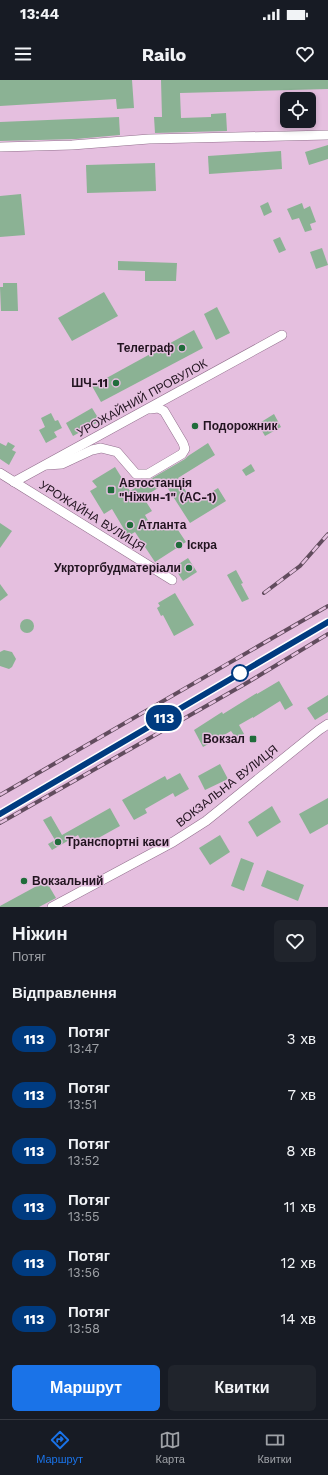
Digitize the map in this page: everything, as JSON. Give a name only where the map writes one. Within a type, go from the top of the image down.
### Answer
[{"type":"street","points":[[0,147],[72,145],[149,139],[328,135]]},
{"type":"street","name":"УРОЖАЙНИЙ ПРОВУЛОК","points":[[14,482],[282,335]]},
{"type":"street","points":[[44,465],[62,464],[92,450],[101,448],[117,452],[128,462],[134,473],[143,475],[148,474],[182,454],[185,446],[164,411],[158,408],[144,410]]},
{"type":"street","name":"УРОЖАЙНА ВУЛИЦЯ","points":[[0,473],[172,580]]},
{"type":"street","name":"ВОКЗАЛЬНА ВУЛИЦЯ","points":[[52,907],[173,842],[206,821],[313,734],[328,724]]},
{"type":"building","points":[[0,80],[132,80],[134,108],[117,109],[116,99],[0,106]]},
{"type":"building","points":[[161,80],[328,80],[328,89],[180,93],[181,118],[211,117],[211,114],[226,113],[227,131],[155,133],[154,117],[162,117]]},
{"type":"building","points":[[119,117],[120,135],[76,139],[0,141],[0,122]]},
{"type":"building","points":[[328,145],[328,159],[309,165],[305,152]]},
{"type":"building","points":[[281,151],[282,169],[209,174],[208,156]]},
{"type":"building","points":[[155,163],[156,191],[87,193],[86,165]]},
{"type":"building","points":[[21,194],[25,235],[0,237],[0,196]]},
{"type":"building","points":[[268,202],[272,212],[264,216],[260,206]]},
{"type":"building","points":[[302,203],[304,209],[310,206],[316,222],[310,224],[312,230],[305,232],[299,218],[292,220],[287,209]]},
{"type":"building","points":[[280,237],[286,250],[279,253],[273,240]]},
{"type":"building","points":[[322,248],[328,265],[316,269],[310,252]]},
{"type":"building","points":[[118,261],[177,263],[176,281],[145,281],[145,271],[118,270]]},
{"type":"building","points":[[3,283],[17,283],[18,311],[1,311],[0,287],[3,287]]},
{"type":"building","points":[[104,292],[118,316],[72,341],[58,318]]},
{"type":"building","points":[[217,307],[230,333],[216,340],[204,314]]},
{"type":"building","points":[[194,330],[203,348],[101,402],[92,386]]},
{"type":"building","points":[[92,408],[100,421],[73,436],[66,423]]},
{"type":"building","points":[[51,413],[55,421],[58,420],[62,428],[54,432],[57,437],[46,443],[39,430],[45,427],[41,418]]},
{"type":"building","points":[[274,414],[281,427],[265,436],[258,424]]},
{"type":"building","points":[[8,442],[15,446],[12,450],[16,452],[9,465],[0,459],[0,443],[6,446]]},
{"type":"building","name":"Автостанція \"Ніжин-1\" (АС-1)","points":[[208,443],[215,455],[178,478],[193,503],[218,488],[226,501],[190,523],[165,484],[143,497],[152,511],[145,515],[153,529],[157,527],[159,529],[172,521],[186,542],[155,562],[135,532],[128,536],[112,509],[104,514],[90,491],[97,487],[92,481],[115,467],[130,491],[185,459]]},
{"type":"building","points":[[251,464],[255,471],[246,476],[242,470]]},
{"type":"building","points":[[0,523],[12,531],[0,548]]},
{"type":"building","points":[[188,558],[197,572],[183,581],[174,567]]},
{"type":"building","points":[[236,570],[249,599],[242,602],[227,575]]},
{"type":"building","points":[[0,584],[8,595],[0,601]]},
{"type":"building","points":[[175,593],[194,625],[174,636],[163,615],[161,616],[157,608],[160,606],[158,603]]},
{"type":"building","points":[[27,619],[32,621],[34,626],[32,631],[27,633],[22,631],[20,626],[22,621]]},
{"type":"building","points":[[4,650],[12,652],[16,659],[12,667],[9,669],[0,666],[0,652]]},
{"type":"building","points":[[279,681],[293,705],[285,710],[280,701],[239,725],[244,734],[236,738],[231,731],[203,747],[194,730],[222,712],[223,714]]},
{"type":"building","points":[[328,695],[328,712],[315,720],[307,708]]},
{"type":"building","points":[[220,764],[228,779],[205,790],[198,776]]},
{"type":"building","points":[[180,773],[189,789],[175,797],[173,793],[145,809],[147,813],[134,820],[122,800],[165,776],[167,780]]},
{"type":"building","points":[[328,798],[328,824],[310,834],[299,814]]},
{"type":"building","points":[[272,806],[281,822],[257,837],[248,822]]},
{"type":"building","points":[[110,808],[120,826],[84,846],[78,835],[52,850],[48,844],[55,840],[43,820],[51,816],[62,835]]},
{"type":"building","points":[[220,835],[230,852],[210,865],[199,848]]},
{"type":"building","points":[[241,858],[254,863],[244,891],[231,886]]},
{"type":"building","points":[[267,870],[304,885],[298,901],[261,886]]},
{"type":"building","points":[[46,881],[56,898],[39,907],[0,907],[0,906]]},
{"type":"railway","points":[[264,593],[300,566],[328,534]]},
{"type":"railway","points":[[0,795],[328,606]]},
{"type":"railway","points":[[0,813],[328,621]]},
{"type":"railway","points":[[0,823],[245,684],[328,634]]},
{"type":"train","name":"113","points":[[0,814],[328,622]]},
{"type":"place","name":"Телеграф","points":[[182,348]]},
{"type":"place","name":"ШЧ-11","points":[[116,383]]},
{"type":"place","name":"Подорожник","points":[[195,426]]},
{"type":"place","name":"Автостанція \"Ніжин-1\" (АС-1)","points":[[111,490]]},
{"type":"place","name":"Атланта","points":[[130,525]]},
{"type":"place","name":"Іскра","points":[[179,545]]},
{"type":"place","name":"Укрторгбудматеріали","points":[[189,568]]},
{"type":"place","name":"Вокзал","points":[[253,739]]},
{"type":"place","name":"Транспортні каси","points":[[58,842]]},
{"type":"place","name":"Вокзальний","points":[[24,881]]}]
